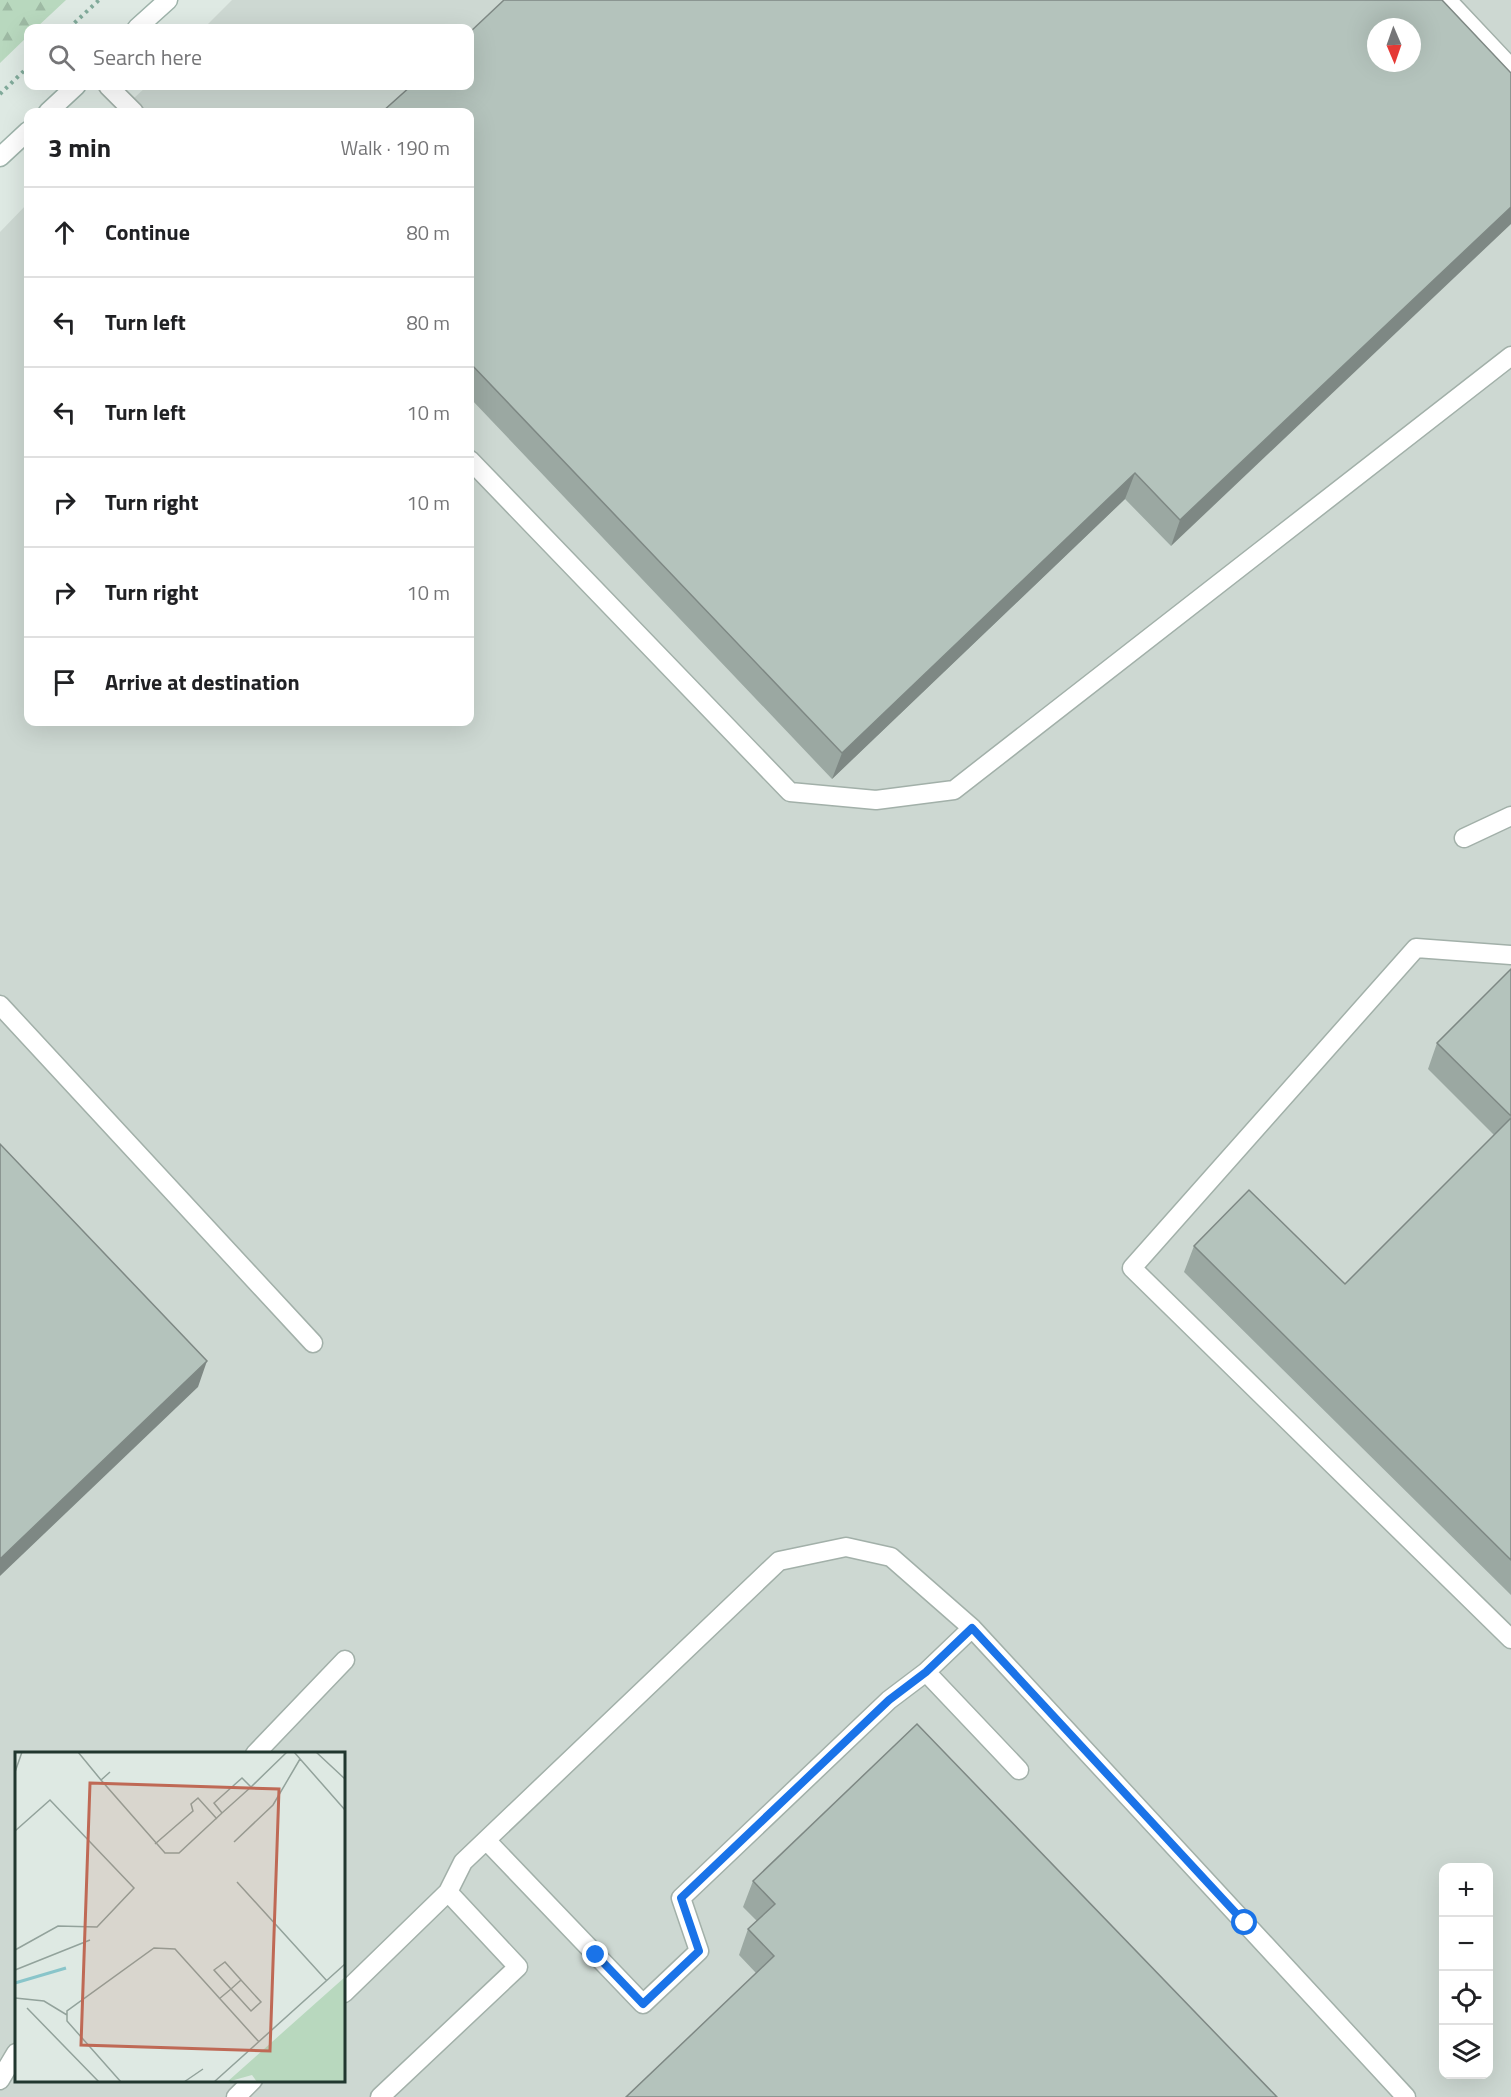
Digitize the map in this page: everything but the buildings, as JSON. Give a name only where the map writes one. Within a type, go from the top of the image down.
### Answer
[{"type":"street","points":[[141,24],[168,0]]},
{"type":"street","points":[[1447,0],[1511,68]]},
{"type":"street","points":[[52,108],[72,90]]},
{"type":"street","points":[[112,90],[130,108]]},
{"type":"street","points":[[0,158],[24,135]]},
{"type":"street","points":[[474,463],[790,792],[876,800],[954,790],[1511,356]]},
{"type":"street","points":[[1464,838],[1511,816]]},
{"type":"street","points":[[1511,955],[1416,948],[1132,1268],[1511,1639]]},
{"type":"street","points":[[0,1005],[313,1343]]},
{"type":"street","points":[[345,1992],[448,1892],[463,1863],[486,1840],[779,1561],[846,1547],[891,1557],[972,1628],[1406,2097]]},
{"type":"street","points":[[486,1840],[643,2004],[699,1951],[681,1898],[889,1700],[926,1672],[972,1628]]},
{"type":"street","points":[[257,1752],[345,1660]]},
{"type":"street","points":[[926,1672],[1019,1770]]},
{"type":"street","points":[[380,2097],[518,1967],[448,1892]]},
{"type":"street","points":[[0,2080],[15,2055]]},
{"type":"street","points":[[236,2097],[251,2082]]},
{"type":"path","points":[[73,24],[99,0]]},
{"type":"path","points":[[0,94],[24,71]]},
{"type":"shaded area","points":[[232,0],[1511,0],[1511,2097],[0,2097],[0,232],[24,207],[24,726],[474,726],[474,108],[123,108],[143,90],[474,90],[474,24],[208,24]]},
{"type":"green space","points":[[0,0],[66,0],[40,24],[24,24],[24,40],[0,63]]},
{"type":"route","points":[[596,1955],[643,2004],[699,1951],[681,1898],[889,1700],[926,1672],[972,1628],[1245,1923]]}]
